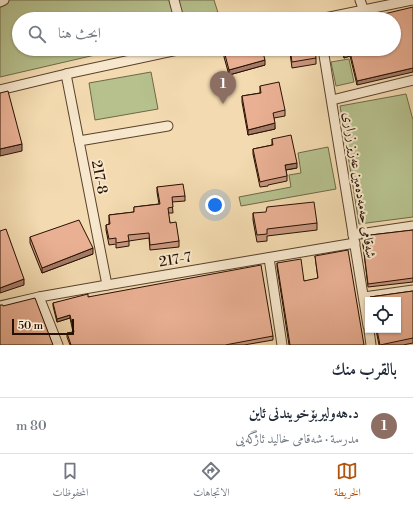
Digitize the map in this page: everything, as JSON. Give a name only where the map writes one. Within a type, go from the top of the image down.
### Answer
[{"type":"street","points":[[0,2],[4,0]]},
{"type":"street","points":[[174,0],[177,12]]},
{"type":"street","points":[[360,0],[364,11]]},
{"type":"street","points":[[358,12],[412,0]]},
{"type":"street","points":[[0,90],[150,56]]},
{"type":"street","name":"شەقامی حەمەدەمین عەزیز زراری","points":[[324,56],[365,304]]},
{"type":"street","name":"217-8","points":[[66,74],[107,285]]},
{"type":"street","points":[[332,100],[412,81],[413,91]]},
{"type":"street","points":[[79,141],[168,126]]},
{"type":"street","name":"217-7","points":[[0,306],[39,297],[269,258],[413,226]]},
{"type":"street","points":[[269,258],[282,345]]},
{"type":"street","points":[[364,296],[413,290]]},
{"type":"street","points":[[39,297],[58,345]]},
{"type":"street","points":[[369,333],[371,345]]},
{"type":"green space","points":[[0,0],[214,0],[218,12],[12,12],[12,56],[91,56],[0,77]]},
{"type":"green space","points":[[349,59],[354,82],[336,86],[331,62]]},
{"type":"green space","points":[[151,72],[158,109],[95,120],[89,83]]},
{"type":"green space","points":[[406,94],[413,120],[413,217],[359,224],[340,106]]},
{"type":"green space","points":[[328,147],[336,189],[241,206],[239,197],[291,187],[289,175],[301,173],[298,153]]},
{"type":"building","points":[[413,7],[413,68],[357,81],[351,56],[401,56],[401,12],[392,12]]},
{"type":"building","points":[[225,56],[264,56],[265,60],[229,70]]},
{"type":"building","points":[[291,56],[316,56],[316,58],[292,62]]},
{"type":"building","points":[[279,82],[285,110],[273,113],[275,123],[248,130],[242,96],[261,93],[260,86]]},
{"type":"building","points":[[8,91],[22,144],[0,149],[0,93]]},
{"type":"building","points":[[291,135],[297,163],[285,165],[287,176],[260,182],[253,149],[273,145],[272,139]]},
{"type":"building","points":[[183,184],[185,196],[172,197],[173,207],[168,208],[170,223],[176,222],[179,241],[150,245],[149,233],[128,235],[129,241],[116,243],[116,238],[109,239],[106,225],[110,224],[109,215],[134,212],[134,207],[160,204],[157,187]]},
{"type":"building","points":[[314,202],[317,223],[267,229],[267,234],[257,235],[253,213],[266,212],[267,207]]},
{"type":"building","points":[[79,220],[93,248],[42,268],[30,237]]},
{"type":"building","points":[[6,229],[24,279],[0,288],[0,231]]},
{"type":"building","points":[[413,230],[413,278],[368,284],[362,236]]},
{"type":"building","points":[[348,250],[364,345],[290,345],[277,263],[301,259],[304,281],[318,278],[315,256]]},
{"type":"building","points":[[261,265],[273,336],[225,345],[71,345],[67,333],[74,332],[70,315],[57,319],[53,303],[88,294],[88,297]]},
{"type":"building","points":[[413,291],[413,338],[380,345],[378,333],[401,333],[401,297],[370,297]]},
{"type":"building","points":[[35,298],[53,345],[0,345],[0,305],[3,306]]},
{"type":"place","name":"د.هه‌ولیربۆخویندنی ئاین","points":[[223,104]]}]
